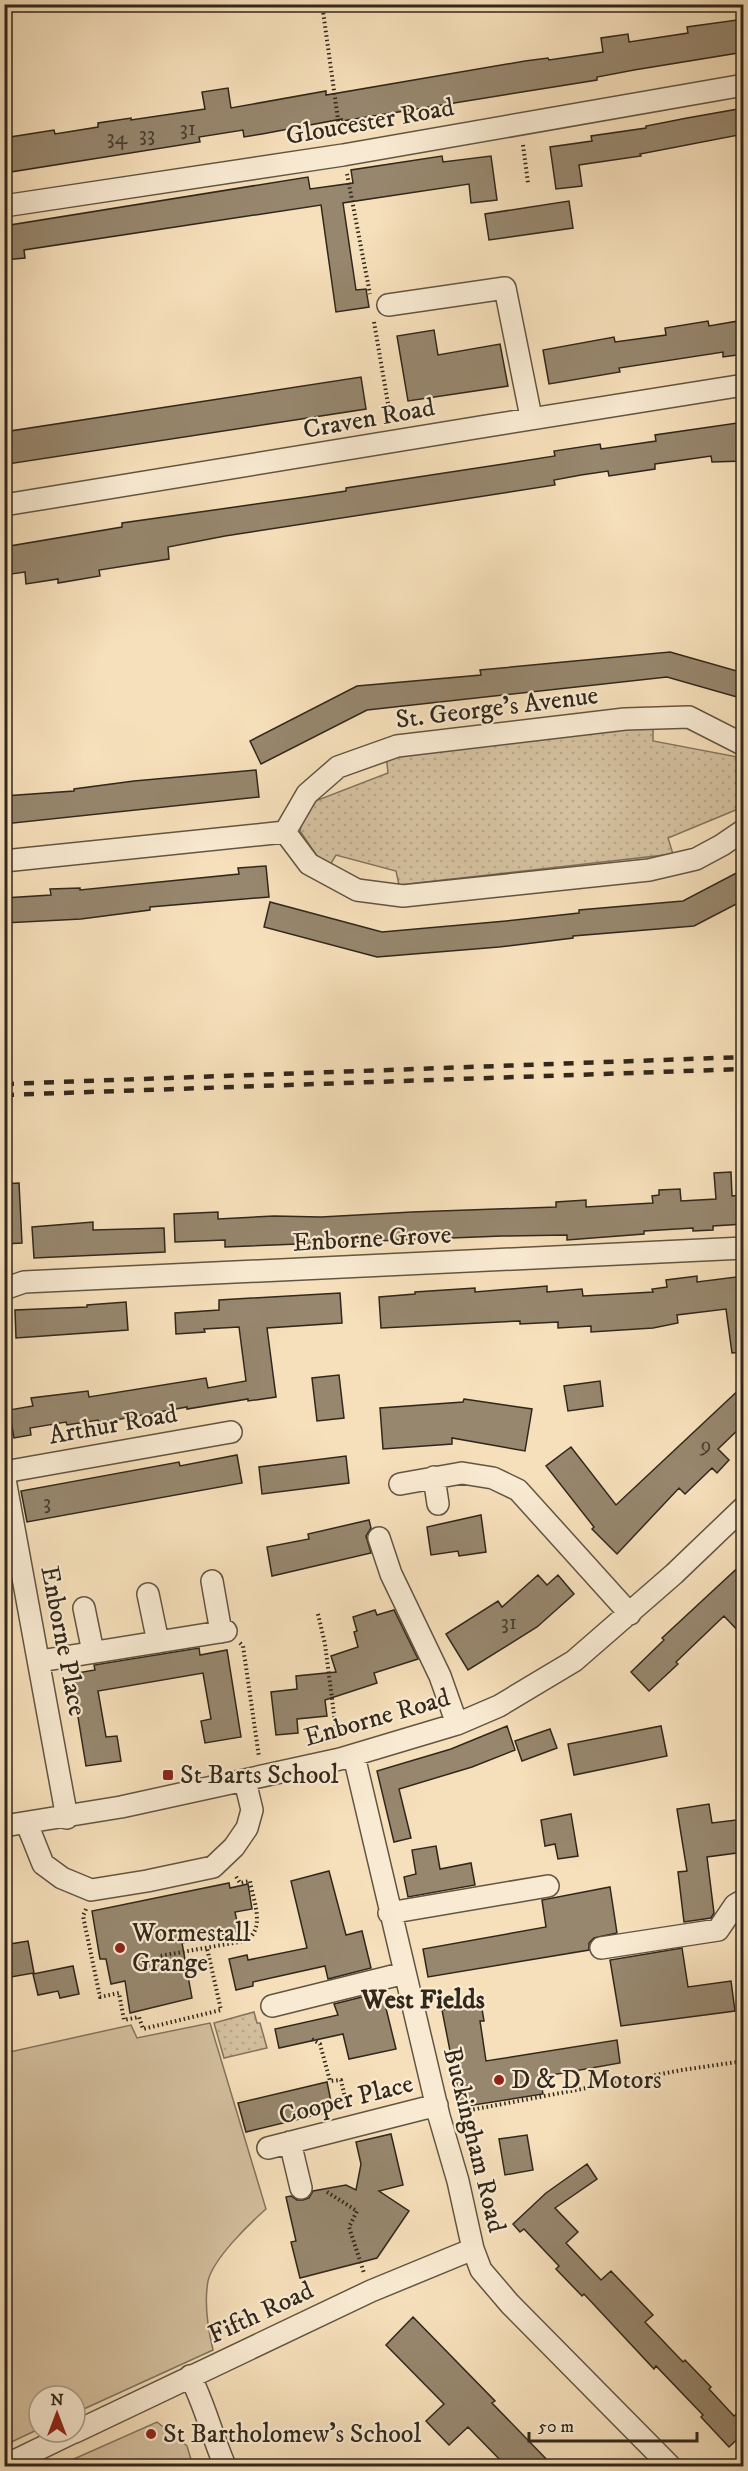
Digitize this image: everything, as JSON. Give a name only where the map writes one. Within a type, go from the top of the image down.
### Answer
[{"type":"street","name":"Gloucester Road","points":[[4,206],[343,155],[744,85]]},
{"type":"street","points":[[377,306],[505,288],[531,417]]},
{"type":"street","name":"Craven Road","points":[[4,505],[394,442],[531,417],[744,385]]},
{"type":"street","name":"St. George's Avenue","points":[[285,832],[307,794],[338,767],[397,746],[625,719],[689,717],[744,745]]},
{"type":"street","points":[[4,861],[285,832],[309,864],[318,869],[357,890],[403,896],[649,870],[696,859],[744,830]]},
{"type":"street","name":"Enborne Grove","points":[[4,1289],[24,1282],[744,1248]]},
{"type":"street","name":"Arthur Road","points":[[5,1481],[231,1432]]},
{"type":"street","points":[[400,1484],[462,1473],[493,1478],[518,1490],[630,1614]]},
{"type":"street","points":[[434,1477],[438,1504]]},
{"type":"street","name":"Enborne Place","points":[[5,1481],[40,1661],[67,1818]]},
{"type":"street","name":"Enborne Road","points":[[4,1826],[67,1818],[254,1779],[347,1758],[457,1724],[521,1695],[574,1661],[630,1614],[744,1507]]},
{"type":"street","points":[[379,1538],[391,1574],[440,1676],[457,1724]]},
{"type":"street","points":[[40,1661],[224,1631],[212,1581]]},
{"type":"street","points":[[148,1594],[158,1642]]},
{"type":"street","points":[[84,1608],[93,1653]]},
{"type":"street","name":"Buckingham Road","points":[[347,1758],[405,1973],[473,2249],[481,2270],[510,2304],[670,2466]]},
{"type":"street","points":[[27,1824],[43,1864],[62,1878],[91,1890],[118,1887],[213,1867],[234,1848],[247,1828],[252,1810],[254,1779]]},
{"type":"street","points":[[389,1914],[548,1886]]},
{"type":"street","points":[[601,1948],[718,1930],[735,1905],[744,1900]]},
{"type":"street","points":[[272,2006],[405,1973]]},
{"type":"street","name":"Cooper Place","points":[[268,2148],[351,2127],[438,2110]]},
{"type":"street","points":[[290,2142],[301,2188]]},
{"type":"street","name":"Fifth Road","points":[[87,2426],[190,2376],[234,2348],[473,2249]]},
{"type":"street","points":[[190,2376],[204,2404],[206,2419],[225,2466]]},
{"type":"street","name":"Fifth Road","points":[[4,2466],[50,2444]]},
{"type":"path","points":[[322,4],[343,155],[377,306],[394,442]]},
{"type":"path","points":[[521,124],[528,183]]},
{"type":"path","points":[[318,1614],[347,1758]]},
{"type":"path","points":[[224,1631],[243,1646],[257,1750],[254,1779]]},
{"type":"path","points":[[163,1973],[160,1956],[249,1938],[258,1926],[250,1881],[240,1882],[222,1859]]},
{"type":"path","points":[[86,1888],[89,1906],[83,1916],[100,1997],[119,1993],[124,2020],[139,2017],[143,2029],[221,2010],[207,1948]]},
{"type":"path","points":[[312,2039],[320,2044],[330,2081],[341,2080],[351,2127]]},
{"type":"path","points":[[438,2110],[744,2061]]},
{"type":"path","points":[[327,2192],[357,2211],[350,2227],[371,2291]]},
{"type":"shaded area","points":[[653,724],[653,741],[743,758],[743,807],[668,838],[673,854],[399,885],[396,871],[336,855],[330,865],[317,856],[300,831],[303,815],[310,803],[388,773],[386,755]]},
{"type":"shaded area","points":[[254,2012],[257,2023],[260,2023],[267,2048],[224,2058],[214,2023]]},
{"type":"shaded area","points":[[210,2023],[266,2209],[233,2242],[211,2272],[207,2289],[207,2307],[213,2350],[87,2408],[87,2384],[27,2384],[27,2435],[5,2445],[5,2053],[131,2025],[137,2038]]},
{"type":"shaded area","name":"St Bartholomew's School","points":[[157,2422],[187,2446],[193,2466],[58,2466]]},
{"type":"building","points":[[744,19],[744,52],[597,77],[597,80],[342,121],[342,119],[244,137],[243,130],[199,137],[200,142],[4,173],[4,138],[54,130],[55,134],[98,127],[98,123],[205,109],[202,92],[228,88],[231,108],[326,91],[326,95],[525,61],[603,52],[601,38],[628,34],[629,42],[688,33],[687,27]]},
{"type":"building","points":[[744,108],[744,134],[640,154],[641,156],[579,165],[582,186],[556,189],[550,147],[592,141],[591,136],[646,128],[646,126]]},
{"type":"building","points":[[442,156],[443,162],[491,156],[497,200],[471,203],[469,184],[343,203],[356,290],[366,289],[369,307],[336,312],[321,205],[24,250],[25,258],[4,260],[4,226],[308,177],[310,189],[353,183],[351,170]]},
{"type":"building","points":[[569,201],[573,228],[489,240],[485,214]]},
{"type":"building","points":[[744,320],[744,354],[723,357],[723,352],[619,368],[620,372],[549,384],[543,350],[614,337],[615,342],[666,335],[665,328],[708,321],[709,326]]},
{"type":"building","points":[[434,330],[438,355],[500,344],[508,386],[408,401],[397,336]]},
{"type":"building","points":[[361,377],[366,409],[8,464],[4,432]]},
{"type":"building","points":[[744,422],[744,461],[712,462],[711,456],[655,464],[655,469],[609,476],[608,471],[581,475],[554,480],[555,485],[225,536],[168,547],[169,559],[99,570],[100,576],[58,583],[58,579],[26,584],[25,572],[4,575],[4,547],[122,527],[122,523],[346,491],[346,488],[555,456],[554,451],[600,444],[601,449],[656,441],[655,435]]},
{"type":"building","points":[[670,652],[744,673],[744,699],[667,677],[367,710],[261,764],[250,741],[357,686],[481,675],[480,670]]},
{"type":"building","points":[[256,770],[259,797],[4,824],[4,796],[74,791],[74,789],[134,781]]},
{"type":"building","points":[[266,866],[269,897],[150,907],[150,910],[81,919],[4,923],[4,898],[51,895],[50,889],[80,888],[80,890],[239,874],[238,868]]},
{"type":"building","points":[[744,869],[744,900],[694,926],[573,936],[573,938],[499,947],[377,957],[264,927],[270,902],[382,932],[683,901]]},
{"type":"building","points":[[731,1172],[732,1196],[743,1195],[744,1224],[713,1226],[713,1230],[693,1231],[693,1228],[644,1231],[644,1234],[567,1240],[567,1235],[502,1236],[225,1247],[225,1240],[175,1242],[174,1214],[218,1212],[218,1219],[274,1216],[321,1217],[556,1207],[556,1202],[586,1200],[586,1207],[653,1203],[652,1196],[659,1195],[659,1190],[680,1189],[681,1201],[716,1199],[714,1173]]},
{"type":"building","points":[[19,1183],[22,1243],[4,1244],[4,1184]]},
{"type":"building","points":[[93,1222],[93,1230],[164,1228],[165,1252],[34,1258],[32,1227]]},
{"type":"building","points":[[697,1276],[697,1282],[744,1276],[744,1352],[732,1353],[726,1309],[677,1315],[678,1323],[653,1328],[591,1332],[591,1326],[558,1328],[558,1322],[520,1324],[520,1321],[381,1328],[379,1297],[475,1288],[475,1292],[547,1286],[547,1292],[582,1289],[583,1296],[653,1292],[652,1289],[667,1287],[666,1280]]},
{"type":"building","points":[[340,1293],[342,1323],[267,1328],[276,1397],[187,1409],[187,1407],[99,1423],[98,1420],[67,1425],[66,1422],[30,1428],[31,1435],[14,1438],[9,1410],[33,1406],[31,1398],[88,1391],[89,1397],[206,1378],[208,1388],[246,1381],[239,1327],[204,1329],[205,1332],[176,1334],[175,1313],[219,1310],[219,1300]]},
{"type":"building","points":[[126,1302],[128,1330],[16,1338],[15,1310],[87,1307],[87,1305]]},
{"type":"building","points":[[339,1375],[344,1418],[317,1421],[312,1378]]},
{"type":"building","points":[[600,1381],[603,1406],[568,1411],[564,1386]]},
{"type":"building","points":[[744,1385],[744,1424],[718,1449],[729,1460],[717,1473],[712,1468],[685,1494],[679,1488],[617,1554],[592,1529],[594,1527],[546,1466],[571,1447],[616,1505]]},
{"type":"building","points":[[464,1399],[532,1409],[525,1451],[452,1438],[452,1444],[383,1449],[380,1408],[463,1402]]},
{"type":"building","points":[[237,1455],[242,1483],[27,1522],[21,1491],[179,1462],[180,1466]]},
{"type":"building","points":[[346,1456],[349,1483],[262,1494],[259,1467]]},
{"type":"building","points":[[481,1515],[486,1552],[459,1556],[458,1551],[431,1555],[427,1527]]},
{"type":"building","points":[[369,1520],[371,1528],[366,1536],[371,1553],[272,1576],[267,1547],[309,1539],[308,1534]]},
{"type":"building","points":[[744,1562],[744,1637],[724,1616],[649,1691],[631,1672],[664,1640],[662,1638]]},
{"type":"building","points":[[538,1575],[547,1585],[558,1575],[574,1594],[537,1627],[468,1670],[446,1634],[498,1601],[502,1607]]},
{"type":"building","points":[[375,1610],[377,1615],[394,1610],[418,1659],[374,1673],[377,1683],[325,1700],[327,1716],[297,1719],[298,1733],[276,1735],[271,1692],[297,1689],[296,1676],[336,1672],[331,1656],[358,1647],[353,1617]]},
{"type":"building","points":[[199,1648],[200,1655],[227,1650],[241,1737],[205,1743],[201,1721],[211,1719],[203,1673],[98,1691],[106,1737],[117,1736],[121,1761],[86,1766],[71,1674],[95,1670],[94,1665]]},
{"type":"building","points":[[507,1726],[515,1750],[472,1767],[399,1789],[411,1838],[394,1842],[377,1771],[451,1749]]},
{"type":"building","points":[[661,1726],[667,1756],[574,1775],[568,1744]]},
{"type":"building","points":[[550,1729],[557,1748],[522,1761],[515,1741]]},
{"type":"building","points":[[709,1804],[712,1823],[744,1819],[744,1852],[707,1857],[714,1913],[711,1918],[684,1922],[678,1872],[687,1871],[677,1809]]},
{"type":"building","points":[[571,1814],[578,1856],[558,1859],[555,1844],[545,1846],[541,1820]]},
{"type":"building","points":[[436,1846],[440,1869],[471,1863],[475,1885],[408,1897],[404,1877],[416,1874],[412,1850]]},
{"type":"building","points":[[329,1871],[346,1935],[362,1931],[371,1968],[328,1979],[325,1966],[253,1982],[253,1986],[236,1990],[229,1959],[247,1955],[248,1960],[307,1948],[291,1881]]},
{"type":"building","name":"Wormestall Grange","points":[[229,1883],[230,1888],[248,1884],[252,1909],[235,1912],[239,1931],[182,1943],[192,1998],[130,2013],[125,1981],[111,1984],[106,1959],[100,1959],[92,1911]]},
{"type":"building","points":[[610,1887],[617,1933],[594,1938],[589,1943],[589,1950],[428,1977],[423,1949],[546,1927],[542,1900]]},
{"type":"building","points":[[28,1941],[34,1973],[11,1977],[8,1964],[4,1965],[4,1945]]},
{"type":"building","points":[[682,1948],[688,1987],[731,1981],[735,2011],[621,2026],[610,1960]]},
{"type":"building","points":[[73,1966],[79,1994],[60,1998],[58,1991],[38,1995],[33,1974]]},
{"type":"building","points":[[382,1992],[396,2049],[349,2059],[343,2034],[279,2048],[275,2029],[338,2015],[334,2004]]},
{"type":"building","points":[[481,2003],[484,2021],[480,2021],[486,2061],[617,2040],[620,2063],[540,2077],[543,2094],[461,2107],[442,2010]]},
{"type":"building","points":[[327,2082],[333,2111],[246,2132],[238,2103]]},
{"type":"building","points":[[391,2134],[403,2185],[379,2191],[409,2211],[377,2258],[300,2278],[291,2242],[296,2241],[286,2197],[291,2196],[297,2200],[303,2200],[309,2198],[313,2191],[346,2185],[356,2190],[361,2164],[356,2142]]},
{"type":"building","points":[[527,2135],[533,2170],[505,2175],[499,2139]]},
{"type":"building","points":[[587,2164],[597,2179],[555,2208],[578,2232],[566,2243],[601,2280],[611,2271],[653,2315],[645,2322],[683,2362],[685,2360],[711,2387],[709,2389],[734,2416],[744,2407],[744,2433],[729,2447],[701,2417],[703,2415],[656,2366],[654,2369],[584,2294],[582,2296],[556,2269],[559,2266],[524,2229],[520,2232],[513,2224],[546,2193]]},
{"type":"building","points":[[413,2317],[495,2401],[492,2403],[553,2466],[506,2466],[468,2427],[449,2445],[426,2421],[444,2404],[386,2345]]},
{"type":"railway","points":[[4,1084],[744,1057]]},
{"type":"railway","points":[[4,1095],[744,1069]]},
{"type":"place","name":"St Barts School","points":[[168,1775]]},
{"type":"place","name":"Wormestall Grange","points":[[120,1948]]},
{"type":"place","name":"D & D Motors","points":[[499,2080]]},
{"type":"place","name":"St Bartholomew's School","points":[[151,2434]]},
{"type":"district","name":"West Fields","points":[[423,2000]]}]
